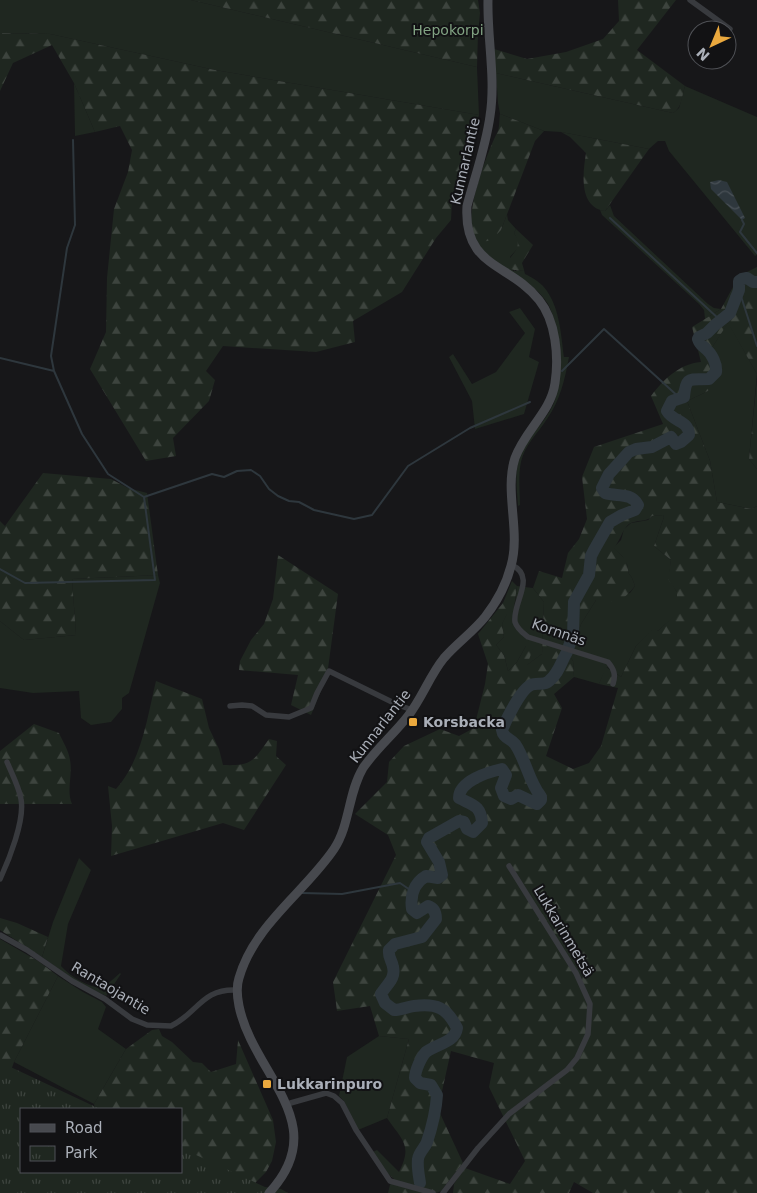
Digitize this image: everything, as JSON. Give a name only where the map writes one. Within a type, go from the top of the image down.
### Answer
[{"type":"main road","name":"Kunnarlantie","points":[[269,1193],[288,1168],[293,1155],[292,1123],[287,1104],[250,1036],[242,1016],[237,990],[239,977],[248,958],[270,924],[335,848],[344,828],[355,785],[366,765],[412,710],[443,659],[485,618],[500,597],[512,565],[515,543],[512,476],[515,458],[526,437],[553,396],[556,379],[556,361],[554,336],[547,312],[538,299],[524,286],[487,262],[478,252],[471,238],[466,219],[467,206],[490,116],[492,94],[487,24],[488,0]]},
{"type":"street","points":[[690,0],[718,20]]},
{"type":"street","name":"Kornnäs","points":[[512,565],[519,568],[524,581],[515,621],[518,629],[528,637],[575,650],[608,662],[613,668],[615,677],[613,684]]},
{"type":"street","points":[[230,706],[252,706],[266,714],[289,717],[311,708],[329,671],[412,710]]},
{"type":"street","points":[[0,880],[14,844],[21,816],[22,800],[7,762]]},
{"type":"street","name":"Lukkarinmetsä","points":[[442,1193],[451,1185],[478,1148],[509,1114],[567,1070],[577,1058],[588,1034],[590,1004],[576,973],[509,866]]},
{"type":"street","name":"Rantaojantie","points":[[0,935],[27,950],[72,981],[105,999],[132,1019],[147,1025],[171,1026],[211,994],[224,989],[237,990]]},
{"type":"street","points":[[287,1104],[326,1093],[334,1096],[342,1104],[356,1130],[390,1181],[433,1193]]},
{"type":"green space","points":[[0,0],[191,0],[477,67],[479,115],[215,70],[50,34],[0,33]]},
{"type":"green space","name":"Hepokorpi","points":[[191,0],[478,0],[480,13],[477,67]]},
{"type":"green space","points":[[618,0],[676,0],[637,50],[685,86],[680,105],[673,113],[496,73],[494,49],[527,59],[566,52],[603,39],[619,21]]},
{"type":"green space","points":[[0,33],[50,34],[215,70],[479,115],[452,200],[451,220],[436,238],[402,292],[353,321],[355,342],[316,352],[223,346],[206,371],[215,380],[209,401],[173,438],[176,456],[146,461],[90,369],[106,332],[107,278],[114,209],[128,172],[132,150],[120,126],[95,132],[74,83],[52,45],[13,63],[0,91]]},
{"type":"green space","points":[[496,73],[673,113],[679,108],[685,86],[757,117],[757,255],[755,256],[669,151],[665,141],[658,141],[649,149],[561,132],[544,131],[500,114]]},
{"type":"green space","points":[[74,83],[95,132],[75,136]]},
{"type":"green space","points":[[500,114],[544,131],[535,141],[501,230],[490,240],[482,241],[474,235],[471,224],[472,208],[481,172],[498,131]]},
{"type":"green space","points":[[561,132],[649,149],[605,211],[596,208],[586,196],[584,170],[586,153],[570,137]]},
{"type":"green space","points":[[610,205],[614,216],[708,304],[714,308],[721,309],[705,319],[704,310],[699,304],[602,215],[600,210],[605,211]]},
{"type":"green space","points":[[507,214],[508,220],[516,229],[514,233],[518,239],[518,248],[510,257],[513,271],[524,270],[525,274],[540,283],[547,291],[555,306],[561,331],[564,357],[569,357],[559,397],[523,456],[520,473],[520,505],[518,506],[516,481],[518,463],[527,443],[553,405],[558,383],[559,354],[555,326],[548,304],[532,286],[485,255],[474,235],[501,230]]},
{"type":"green space","points":[[516,229],[533,245],[522,263],[524,270],[513,270],[507,262],[518,246],[514,233]]},
{"type":"green space","points":[[757,267],[757,374],[728,323],[713,346],[720,373],[708,391],[687,401],[710,461],[717,502],[752,509],[757,506],[757,1193],[593,1193],[574,1182],[569,1193],[453,1193],[454,1184],[465,1168],[510,1184],[525,1161],[489,1087],[494,1063],[451,1051],[438,1109],[463,1163],[441,1191],[436,1193],[388,1193],[394,1179],[386,1172],[373,1152],[377,1150],[399,1172],[405,1155],[404,1143],[387,1118],[409,1039],[379,1036],[370,1006],[337,1011],[333,982],[396,855],[388,835],[355,814],[387,782],[389,762],[404,746],[440,729],[459,736],[474,728],[488,664],[478,634],[503,603],[512,581],[517,586],[513,615],[507,614],[502,624],[504,637],[496,645],[504,655],[508,671],[517,662],[526,646],[534,646],[527,665],[542,654],[544,602],[533,588],[539,571],[562,578],[568,553],[579,539],[587,519],[582,477],[594,447],[663,424],[651,396],[673,373],[693,363],[701,362],[692,327],[721,309],[739,276]],"holes":[[[663,515],[664,517],[654,546],[671,560],[668,579],[677,592],[677,613],[658,631],[654,628],[636,646],[621,677],[606,667],[599,684],[618,688],[601,746],[589,763],[573,769],[546,756],[562,708],[554,694],[574,677],[571,653],[581,624],[596,600],[619,600],[635,586],[629,574],[626,560],[614,548],[625,528],[629,524],[647,520],[652,516]]]},
{"type":"green space","points":[[520,308],[535,329],[529,357],[539,362],[524,414],[475,429],[472,401],[449,357],[453,354],[472,384],[496,372],[525,333],[509,312]]},
{"type":"green space","points":[[728,322],[757,374],[749,459],[757,469],[757,506],[752,509],[717,502],[710,461],[687,401],[708,391],[713,346]]},
{"type":"green space","points":[[757,379],[757,469],[749,459]]},
{"type":"green space","points":[[43,473],[111,479],[128,488],[147,493],[158,575],[72,579],[76,635],[24,640],[0,621],[0,521],[5,526]]},
{"type":"green space","points":[[663,515],[664,517],[654,546],[671,560],[669,579],[677,592],[677,614],[658,631],[654,629],[636,646],[621,677],[607,667],[599,684],[574,677],[571,653],[581,624],[596,600],[630,593],[635,586],[629,574],[627,564],[622,556],[613,548],[621,540],[624,529],[631,523],[648,520],[652,516]]},
{"type":"green space","points":[[278,555],[338,594],[327,676],[311,715],[291,705],[298,675],[239,670],[240,661],[251,640],[264,624],[273,599]]},
{"type":"green space","points":[[158,575],[160,583],[129,693],[122,698],[122,709],[111,722],[91,725],[81,718],[79,691],[33,693],[0,688],[0,621],[24,640],[76,635],[72,579]]},
{"type":"green space","points":[[517,586],[533,588],[544,602],[542,654],[526,666],[533,647],[526,646],[517,662],[508,671],[504,655],[496,645],[504,637],[502,624],[507,613],[514,614]]},
{"type":"green space","points":[[156,681],[202,699],[209,728],[219,749],[223,765],[240,765],[250,761],[255,758],[269,739],[277,741],[276,756],[286,765],[244,830],[223,823],[111,856],[112,826],[108,786],[116,789],[125,778],[138,752]]},
{"type":"green space","points":[[34,724],[59,733],[66,746],[71,766],[70,799],[72,804],[0,804],[0,751]]},
{"type":"green space","points":[[79,858],[91,870],[68,924],[61,966],[80,981],[91,986],[103,988],[120,973],[106,996],[77,982],[42,957],[53,922]]},
{"type":"green space","points":[[0,918],[17,923],[48,937],[42,957],[0,930]]},
{"type":"green space","points":[[0,939],[38,961],[58,976],[14,1062],[9,1076],[0,1087]]},
{"type":"green space","points":[[58,976],[102,1002],[106,1007],[98,1029],[126,1049],[94,1104],[14,1062]]},
{"type":"green space","points":[[159,1029],[162,1036],[172,1042],[193,1062],[202,1063],[211,1072],[236,1064],[238,1040],[273,1120],[276,1142],[272,1161],[266,1172],[245,1193],[182,1172],[182,1108],[95,1108],[94,1104],[126,1049],[152,1030]]},
{"type":"green space","points":[[379,1036],[409,1039],[387,1118],[358,1130],[344,1101],[339,1096],[347,1057]]},
{"type":"green space","points":[[0,1062],[98,1108],[20,1108],[20,1173],[182,1173],[182,1148],[265,1187],[281,1189],[288,1193],[0,1193]]},
{"type":"water","points":[[719,180],[727,182],[745,218],[742,220],[711,189],[710,182]]},
{"type":"waterway","points":[[0,569],[25,583],[155,580],[144,497],[108,474],[82,434],[54,371],[51,356],[67,248],[75,225],[73,140]]},
{"type":"waterway","points":[[610,218],[720,320]]},
{"type":"waterway","points":[[742,220],[744,224],[740,232],[757,253]]},
{"type":"waterway","points":[[569,646],[573,635],[574,602],[589,575],[591,556],[610,522],[635,510],[638,505],[632,498],[605,493],[602,488],[609,474],[629,452],[652,447],[671,437],[676,444],[689,435],[686,426],[667,411],[672,401],[684,397],[686,385],[690,380],[709,379],[716,372],[712,356],[700,344],[698,339],[730,313],[739,290],[739,281],[747,278],[757,282]]},
{"type":"waterway","points":[[739,290],[757,346]]},
{"type":"waterway","points":[[562,371],[604,329],[681,399]]},
{"type":"waterway","points":[[0,358],[54,371]]},
{"type":"waterway","points":[[144,497],[212,474],[224,477],[237,471],[251,470],[260,476],[269,489],[289,501],[299,502],[314,510],[354,519],[372,515],[408,466],[470,428],[530,402]]},
{"type":"waterway","points":[[420,1183],[418,1159],[429,1136],[437,1095],[431,1085],[420,1083],[415,1078],[416,1072],[426,1052],[453,1037],[457,1028],[445,1011],[435,1006],[422,1005],[394,1010],[385,1003],[381,994],[392,978],[394,971],[389,950],[395,944],[422,937],[436,919],[434,911],[428,906],[417,913],[412,909],[412,895],[418,882],[426,876],[438,878],[442,875],[439,862],[427,842],[429,838],[459,821],[464,822],[467,829],[473,832],[482,823],[478,809],[459,798],[460,792],[469,782],[489,772],[502,769],[506,775],[501,788],[504,796],[511,799],[518,795],[537,804],[541,800],[519,750],[504,735],[502,730],[514,705],[523,692],[531,685],[549,681],[558,671],[567,652]]},
{"type":"waterway","points":[[302,893],[342,894],[400,883],[413,892]]},
{"type":"place","name":"Korsbacka","points":[[413,722]]},
{"type":"place","name":"Lukkarinpuro","points":[[267,1084]]}]
